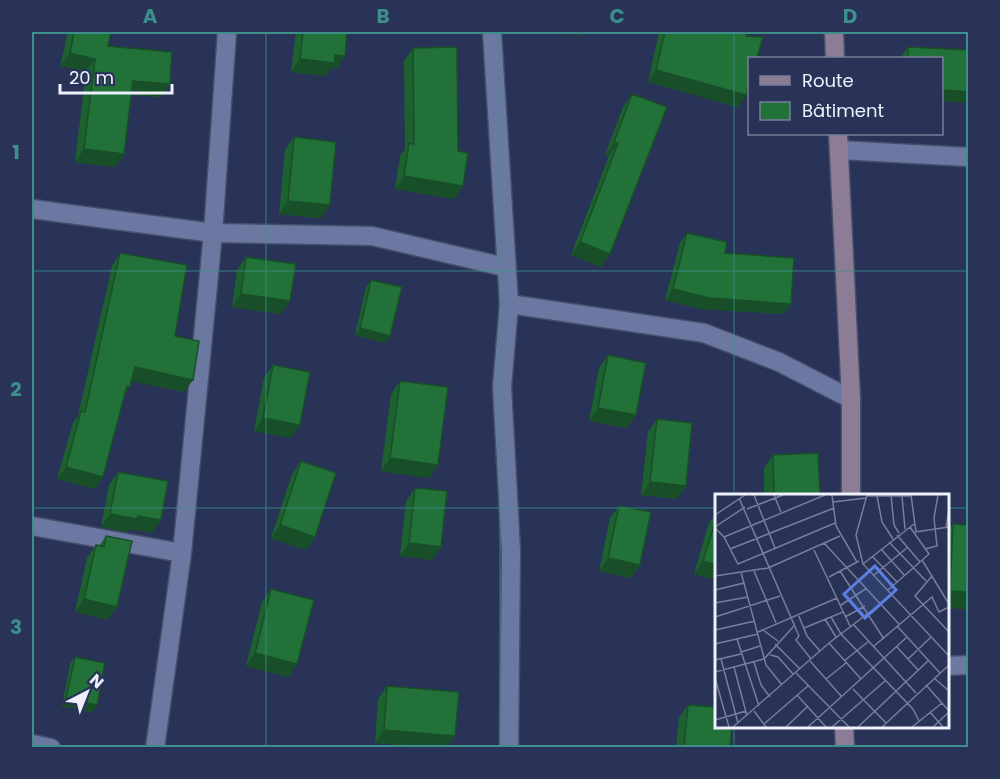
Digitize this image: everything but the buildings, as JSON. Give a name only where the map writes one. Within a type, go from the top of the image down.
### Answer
[{"type":"street","points":[[155,747],[183,553],[213,233],[227,32]]},
{"type":"street","points":[[492,32],[509,304],[502,387],[511,551],[509,747]]},
{"type":"street","points":[[834,32],[835,57]]},
{"type":"street","points":[[851,494],[851,399],[838,142],[969,157]]},
{"type":"street","points":[[32,208],[213,233],[372,236],[505,267]]},
{"type":"street","points":[[509,304],[704,333],[779,362],[851,399]]},
{"type":"street","points":[[32,526],[183,553]]},
{"type":"street","points":[[949,666],[969,665]]},
{"type":"street","points":[[844,728],[845,747]]},
{"type":"street","points":[[32,744],[51,747]]}]
